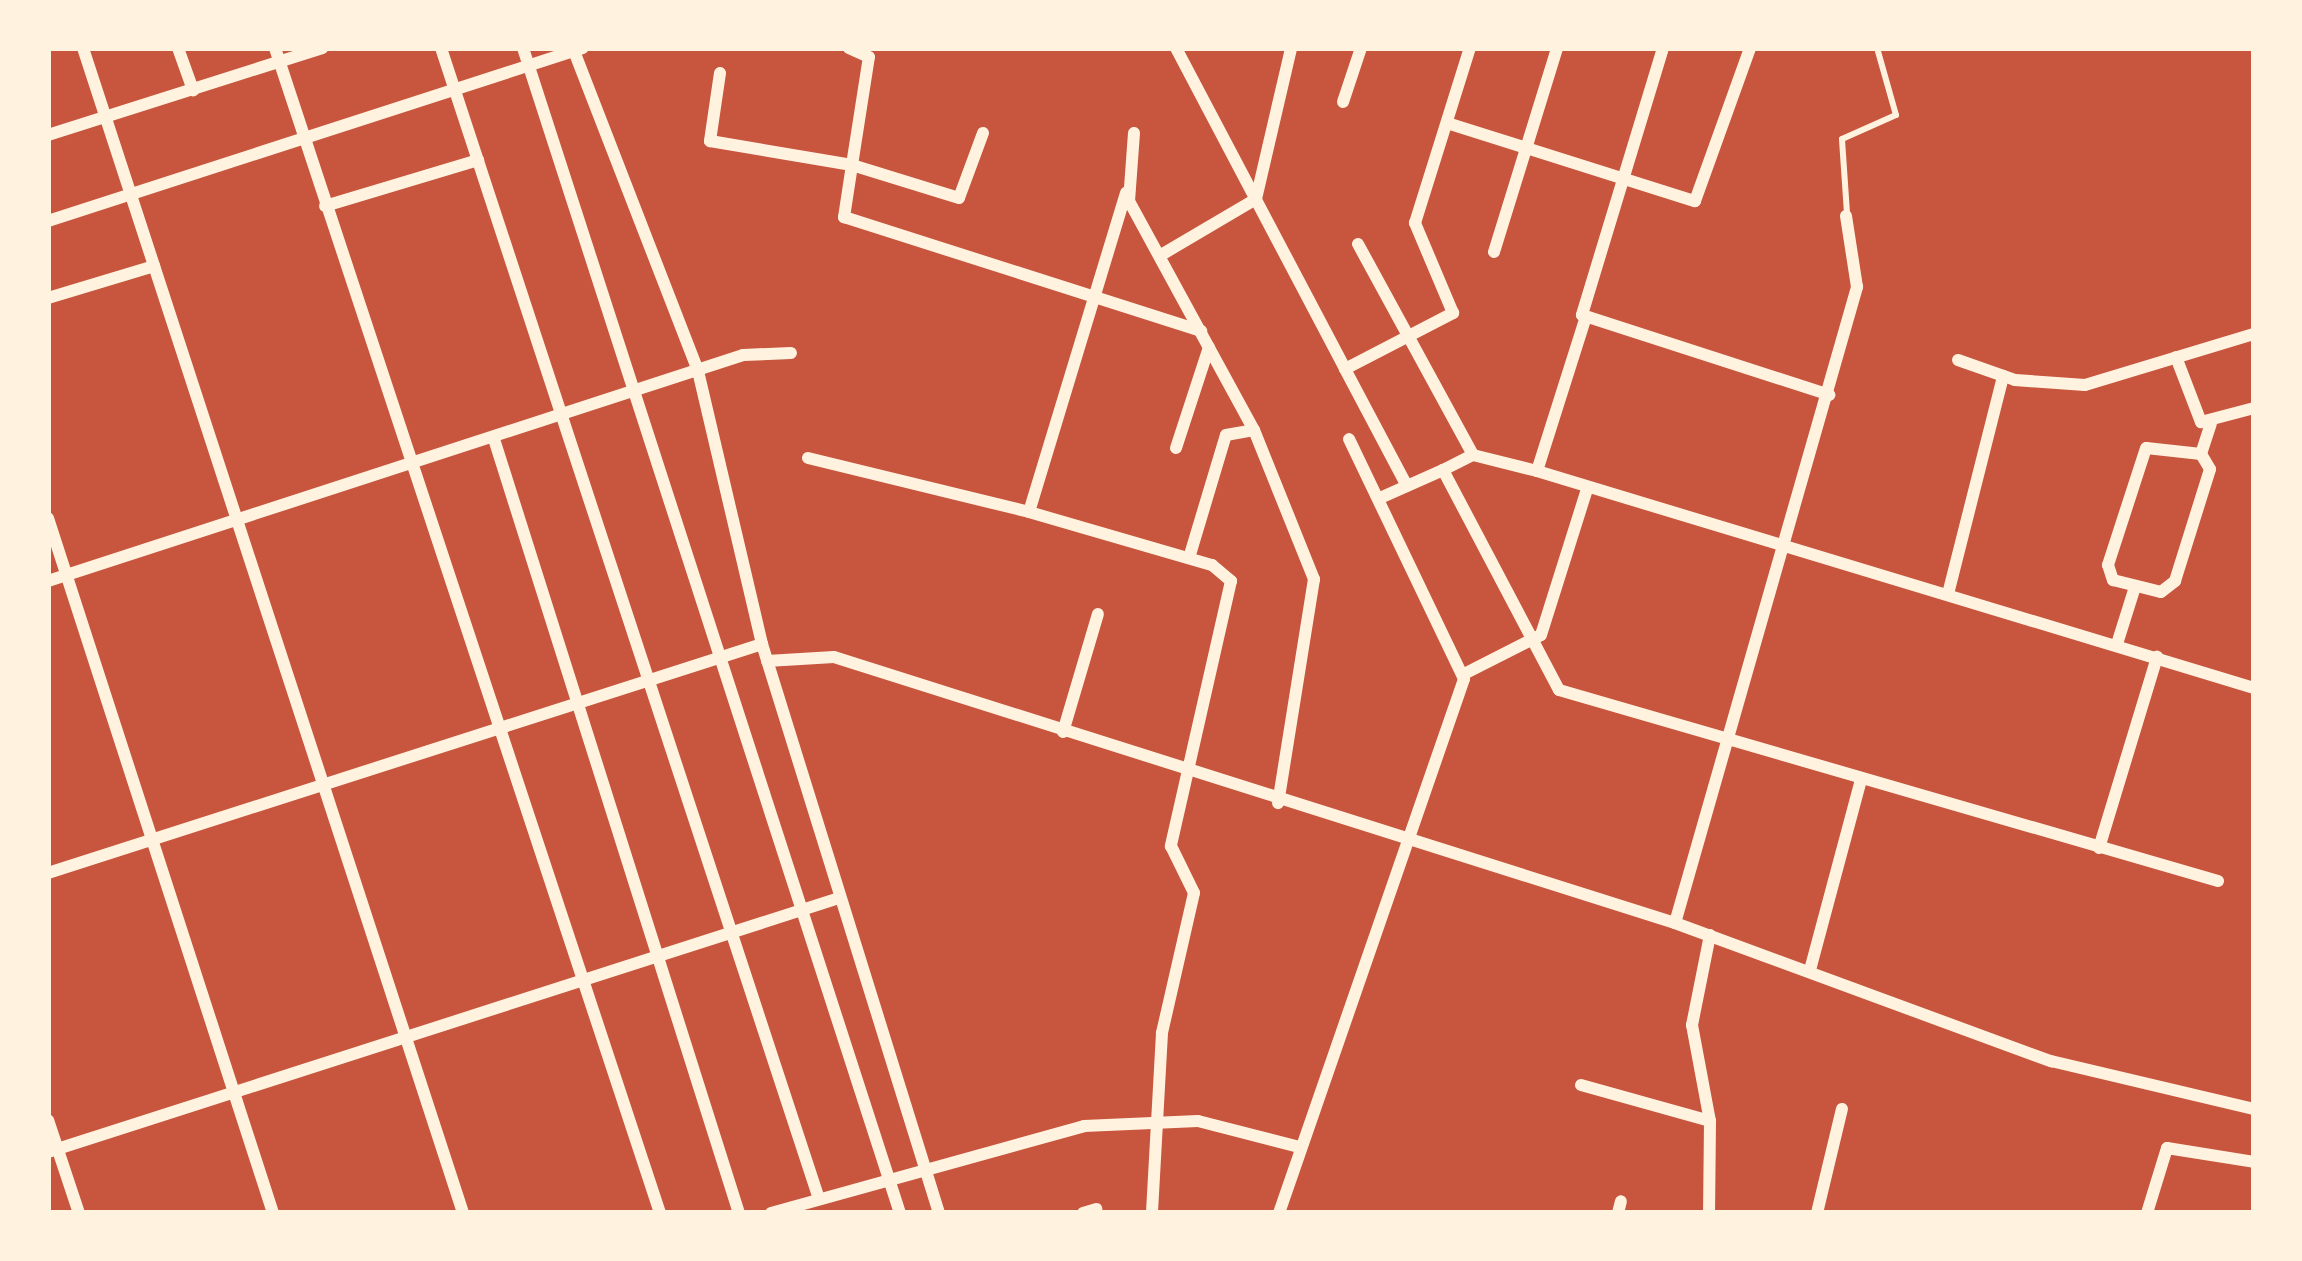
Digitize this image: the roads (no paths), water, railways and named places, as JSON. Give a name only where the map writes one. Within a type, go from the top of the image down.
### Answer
[{"type":"street","points":[[82,48],[464,1213]]},
{"type":"street","points":[[178,48],[193,90]]},
{"type":"street","points":[[275,48],[413,466],[505,724],[660,1213]]},
{"type":"street","points":[[48,135],[323,48]]},
{"type":"street","points":[[441,48],[652,676],[818,1196]]},
{"type":"street","points":[[523,48],[633,392],[725,656],[900,1213]]},
{"type":"street","points":[[849,48],[869,57],[848,220],[1201,331]]},
{"type":"street","points":[[1176,48],[1407,485]]},
{"type":"street","points":[[1161,255],[1256,199],[1291,48]]},
{"type":"street","points":[[1343,102],[1361,48]]},
{"type":"street","points":[[1345,369],[1411,340],[1454,313],[1414,230],[1469,48]]},
{"type":"street","points":[[1494,252],[1558,48]]},
{"type":"street","points":[[1537,471],[1663,48]]},
{"type":"street","points":[[1447,122],[1624,178],[1702,197],[1750,48]]},
{"type":"street","points":[[48,221],[578,49],[698,371],[762,644],[836,899],[939,1213]]},
{"type":"street","points":[[720,73],[710,141],[852,165],[959,199],[983,133]]},
{"type":"street","points":[[1029,512],[1126,191],[1134,133]]},
{"type":"street","points":[[325,206],[478,160]]},
{"type":"street","points":[[1126,191],[1254,430],[1314,579],[1278,803]]},
{"type":"street","points":[[1675,922],[1859,274],[1846,216]]},
{"type":"street","points":[[1358,244],[1473,455]]},
{"type":"street","points":[[48,298],[154,266]]},
{"type":"street","points":[[1585,320],[1828,395]]},
{"type":"street","points":[[1958,360],[2003,376],[2085,386],[2254,334]]},
{"type":"street","points":[[1176,448],[1210,347]]},
{"type":"street","points":[[48,581],[698,371],[791,353]]},
{"type":"street","points":[[2176,358],[2197,418],[2211,424],[2254,408]]},
{"type":"street","points":[[1948,594],[2003,376]]},
{"type":"street","points":[[2201,454],[2211,424]]},
{"type":"street","points":[[1190,558],[1226,435],[1254,430]]},
{"type":"street","points":[[494,439],[582,698],[657,958],[739,1213]]},
{"type":"street","points":[[1279,1213],[1410,848],[1464,674],[1349,439]]},
{"type":"street","points":[[2160,443],[2201,454],[2210,469],[2174,581],[2161,592],[2135,587],[2108,565],[2141,455],[2160,443]]},
{"type":"street","points":[[1380,499],[1473,455],[2254,688]]},
{"type":"street","points":[[808,458],[1029,512],[1190,558],[1222,569],[1232,587],[1183,776],[1172,853],[1194,893],[1162,1033],[1152,1213]]},
{"type":"street","points":[[1443,470],[1558,690],[1860,784],[2218,881]]},
{"type":"street","points":[[1464,674],[1532,644],[1587,489]]},
{"type":"street","points":[[48,518],[273,1213]]},
{"type":"street","points":[[2117,644],[2135,587]]},
{"type":"street","points":[[1063,732],[1098,614]]},
{"type":"street","points":[[48,873],[324,778],[762,644]]},
{"type":"street","points":[[767,661],[834,657],[1410,848],[1675,922],[2051,1061],[2254,1109]]},
{"type":"street","points":[[2098,848],[2157,657]]},
{"type":"street","points":[[1810,970],[1860,784]]},
{"type":"street","points":[[53,1151],[588,983],[836,899]]},
{"type":"street","points":[[1709,935],[1691,1024],[1710,1121],[1709,1213]]},
{"type":"street","points":[[1581,1085],[1710,1121]]},
{"type":"street","points":[[1816,1213],[1843,1109]]},
{"type":"street","points":[[48,1120],[53,1151],[79,1213]]},
{"type":"street","points":[[771,1213],[818,1196],[1084,1126],[1158,1120],[1299,1148]]},
{"type":"street","points":[[2147,1213],[2167,1148],[2254,1162]]},
{"type":"lane","points":[[1846,216],[1842,139],[1896,115],[1877,48]]}]
